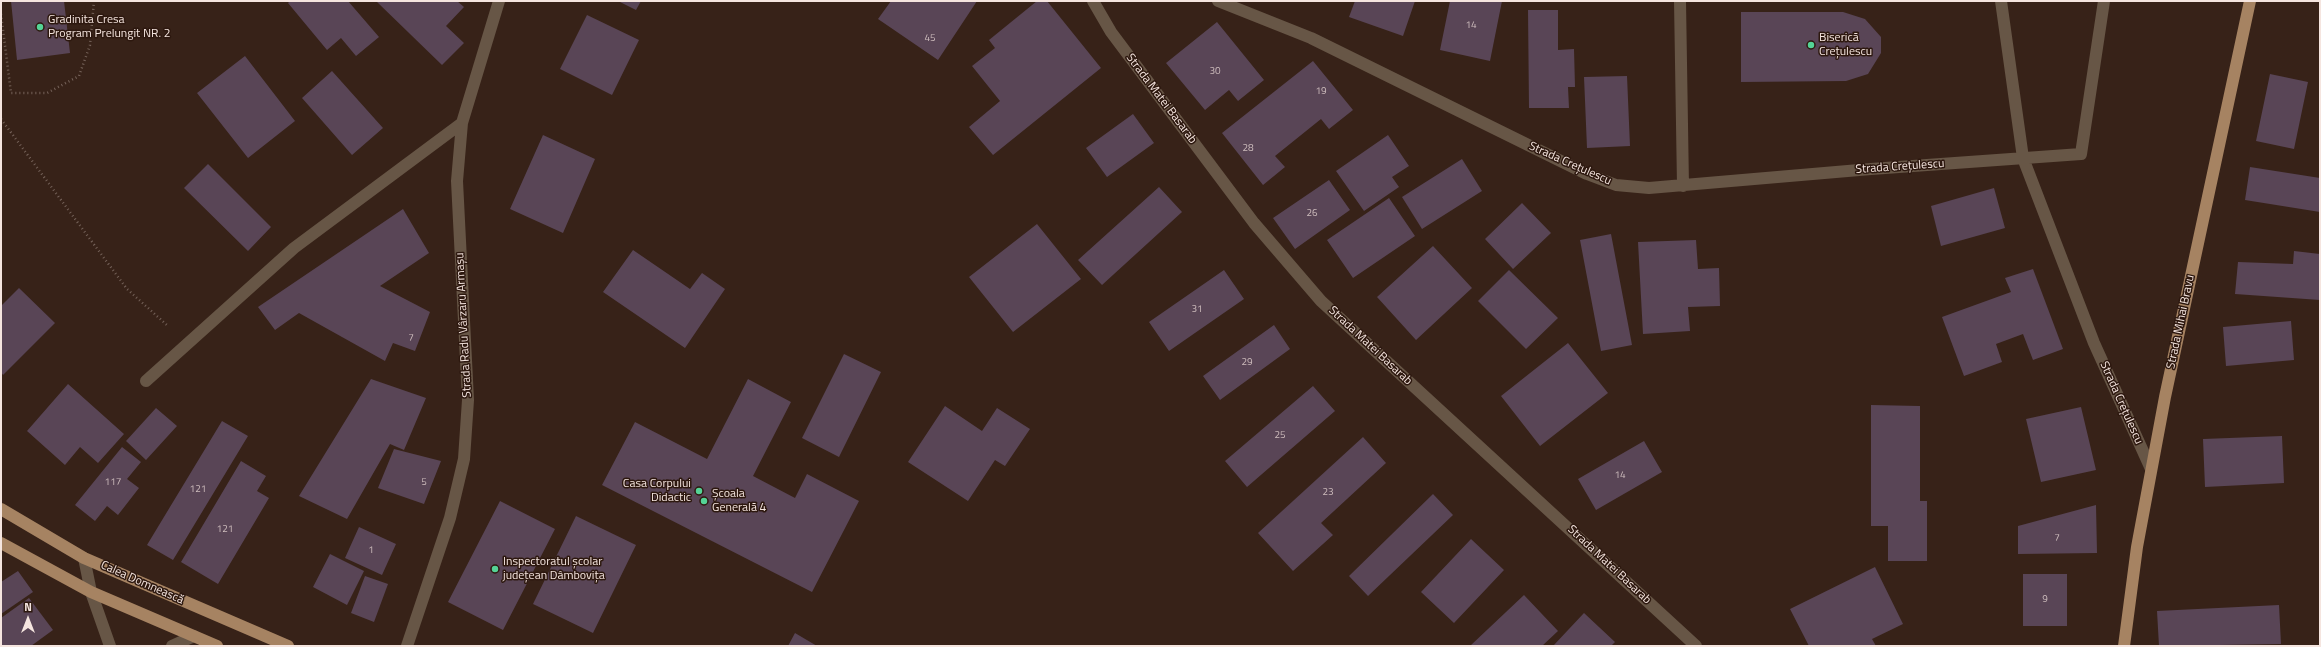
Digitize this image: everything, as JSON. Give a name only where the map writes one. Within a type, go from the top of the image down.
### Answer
[{"type":"main road","name":"Strada Mihai Bravu","points":[[2124,646],[2137,547],[2151,470],[2250,1]]},
{"type":"main road","name":"Calea Domnească","points":[[1,509],[84,558],[288,646]]},
{"type":"main road","points":[[1,543],[91,592],[217,646]]},
{"type":"street","name":"Strada Radu Vârzaru Armașu","points":[[407,646],[455,498],[467,439],[468,400],[457,181],[462,123],[499,1]]},
{"type":"street","name":"Strada Matei Basarab","points":[[1093,1],[1111,32],[1254,223],[1321,301],[1696,646]]},
{"type":"street","name":"Strada Crețulescu","points":[[1218,1],[1311,38],[1587,174],[1616,185],[1648,188],[2081,154],[2104,1]]},
{"type":"street","points":[[1680,1],[1683,186]]},
{"type":"street","points":[[2001,1],[2023,158]]},
{"type":"street","points":[[146,381],[294,248],[462,123]]},
{"type":"street","name":"Strada Crețulescu","points":[[2023,158],[2094,343],[2151,470]]},
{"type":"street","points":[[84,558],[91,592],[110,646]]},
{"type":"street","points":[[172,646],[194,636]]},
{"type":"path","points":[[1,14],[11,93],[47,93],[79,76],[90,45],[94,1]]},
{"type":"path","points":[[1,119],[127,289],[187,344]]},
{"type":"building","name":"Gradinita Cresa Program Prelungit NR. 2","points":[[11,1],[64,1],[70,53],[17,60]]},
{"type":"building","points":[[290,1],[348,1],[379,37],[356,56],[341,38],[327,50],[288,3]]},
{"type":"building","points":[[376,1],[457,1],[464,7],[446,26],[464,43],[442,65]]},
{"type":"building","points":[[618,1],[641,1],[636,10]]},
{"type":"building","points":[[891,1],[977,1],[938,60],[878,19]]},
{"type":"building","points":[[1037,1],[1047,1],[1101,68],[993,155],[969,127],[1000,101],[972,66],[995,48],[989,40]]},
{"type":"building","points":[[1355,1],[1415,1],[1403,36],[1349,17]]},
{"type":"building","points":[[1450,1],[1502,1],[1490,61],[1440,50]]},
{"type":"building","points":[[1528,10],[1558,10],[1558,50],[1574,49],[1575,87],[1568,87],[1569,108],[1529,108]]},
{"type":"building","name":"Biserică Crețulescu","points":[[1741,12],[1843,12],[1865,19],[1881,37],[1881,53],[1868,74],[1846,81],[1741,82]]},
{"type":"building","points":[[587,15],[639,40],[612,95],[560,69]]},
{"type":"building","points":[[1217,22],[1264,80],[1238,101],[1229,90],[1205,110],[1166,63]]},
{"type":"building","points":[[245,56],[295,121],[248,158],[197,93]]},
{"type":"building","points":[[1313,61],[1353,110],[1329,129],[1321,119],[1275,156],[1285,167],[1263,185],[1222,133]]},
{"type":"building","points":[[332,71],[383,128],[352,155],[302,98]]},
{"type":"building","points":[[2270,74],[2308,82],[2294,149],[2256,141]]},
{"type":"building","points":[[1627,76],[1630,146],[1587,148],[1584,77]]},
{"type":"building","points":[[1133,114],[1154,143],[1107,177],[1086,148]]},
{"type":"building","points":[[543,135],[595,159],[563,233],[510,209]]},
{"type":"building","points":[[1388,135],[1409,166],[1392,177],[1399,187],[1364,211],[1336,171]]},
{"type":"building","points":[[1462,159],[1482,191],[1422,229],[1402,197]]},
{"type":"building","points":[[208,164],[271,227],[248,251],[184,188]]},
{"type":"building","points":[[2250,167],[2320,178],[2320,212],[2245,200]]},
{"type":"building","points":[[1329,180],[1350,210],[1295,249],[1273,218]]},
{"type":"building","points":[[1159,187],[1182,212],[1102,285],[1078,260]]},
{"type":"building","points":[[1994,188],[2005,228],[1941,246],[1931,206]]},
{"type":"building","points":[[1389,198],[1415,236],[1353,278],[1327,240]]},
{"type":"building","points":[[1522,203],[1551,233],[1513,269],[1485,239]]},
{"type":"building","points":[[403,209],[429,253],[380,286],[430,312],[415,351],[393,343],[385,361],[299,313],[275,330],[258,307]]},
{"type":"building","points":[[1037,224],[1081,279],[1013,332],[969,277]]},
{"type":"building","points":[[1611,234],[1632,345],[1601,351],[1580,240]]},
{"type":"building","points":[[1696,240],[1698,269],[1719,268],[1720,306],[1688,307],[1690,331],[1643,334],[1638,242]]},
{"type":"building","points":[[1433,246],[1472,288],[1416,340],[1377,297]]},
{"type":"building","points":[[633,250],[690,289],[702,273],[725,289],[685,348],[603,292]]},
{"type":"building","points":[[2294,251],[2320,254],[2320,300],[2235,294],[2238,262],[2293,264]]},
{"type":"building","points":[[2033,269],[2063,349],[2033,360],[2023,334],[1996,344],[2002,362],[1964,376],[1942,317],[2011,292],[2005,278]]},
{"type":"building","points":[[1224,270],[1244,299],[1169,351],[1149,322]]},
{"type":"building","points":[[1509,270],[1558,318],[1526,349],[1478,301]]},
{"type":"building","points":[[19,288],[55,323],[3,375],[1,372],[1,306]]},
{"type":"building","points":[[2291,321],[2294,360],[2226,366],[2223,327]]},
{"type":"building","points":[[1274,325],[1290,349],[1220,400],[1203,376]]},
{"type":"building","points":[[1568,343],[1608,393],[1540,446],[1501,396]]},
{"type":"building","points":[[844,354],[881,372],[839,457],[802,438]]},
{"type":"building","points":[[371,379],[426,398],[404,450],[390,444],[347,519],[299,496]]},
{"type":"building","name":"Casa Corpului Didactic","points":[[748,379],[791,402],[753,476],[795,498],[807,474],[859,501],[812,592],[602,485],[635,422],[707,459]]},
{"type":"building","points":[[68,384],[124,434],[98,463],[80,447],[65,465],[27,431]]},
{"type":"building","points":[[1313,386],[1335,411],[1247,487],[1225,461]]},
{"type":"building","points":[[1871,405],[1920,406],[1920,501],[1927,501],[1927,561],[1888,561],[1888,526],[1871,526]]},
{"type":"building","points":[[945,406],[982,431],[997,408],[1030,429],[1005,466],[995,460],[968,501],[908,462]]},
{"type":"building","points":[[2081,407],[2096,470],[2041,482],[2026,419]]},
{"type":"building","points":[[156,408],[177,426],[146,460],[126,441]]},
{"type":"building","points":[[222,421],[248,436],[173,560],[147,545]]},
{"type":"building","points":[[2282,436],[2284,483],[2205,487],[2203,439]]},
{"type":"building","points":[[1363,437],[1386,463],[1321,523],[1333,535],[1293,571],[1258,533]]},
{"type":"building","points":[[1644,441],[1662,472],[1596,510],[1578,479]]},
{"type":"building","points":[[122,447],[141,462],[127,479],[139,488],[118,515],[107,506],[95,521],[75,505]]},
{"type":"building","points":[[394,449],[441,461],[424,504],[378,488]]},
{"type":"building","points":[[241,461],[266,476],[257,491],[269,498],[218,584],[181,562]]},
{"type":"building","points":[[1433,494],[1453,515],[1368,596],[1349,576]]},
{"type":"building","points":[[500,501],[555,529],[503,630],[448,602]]},
{"type":"building","points":[[2096,505],[2097,553],[2018,554],[2018,526]]},
{"type":"building","points":[[576,516],[636,545],[593,633],[533,604]]},
{"type":"building","points":[[359,527],[396,544],[382,575],[345,558]]},
{"type":"building","points":[[1471,539],[1504,570],[1454,623],[1421,592]]},
{"type":"building","points":[[330,554],[364,571],[347,605],[313,587]]},
{"type":"building","points":[[1875,567],[1903,624],[1872,639],[1876,646],[1809,646],[1790,609]]},
{"type":"building","points":[[18,571],[33,592],[1,614],[1,582]]},
{"type":"building","points":[[2023,574],[2067,574],[2067,626],[2023,626]]},
{"type":"building","points":[[365,576],[388,584],[374,622],[351,613]]},
{"type":"building","points":[[1524,595],[1558,631],[1542,646],[1470,646]]},
{"type":"building","points":[[29,598],[53,630],[31,646],[1,646],[1,618]]},
{"type":"building","points":[[2279,605],[2281,644],[2159,646],[2157,611]]},
{"type":"building","points":[[1584,613],[1615,642],[1611,646],[1553,646]]},
{"type":"building","points":[[795,633],[817,646],[788,646]]},
{"type":"place","name":"Gradinita Cresa Program Prelungit NR. 2","points":[[40,27]]},
{"type":"place","name":"Biserică Crețulescu","points":[[1811,45]]},
{"type":"place","name":"Casa Corpului Didactic","points":[[699,491]]},
{"type":"place","name":"Școala Generală 4","points":[[704,501]]},
{"type":"place","name":"Inspectoratul școlar județean Dâmbovița","points":[[495,569]]}]
